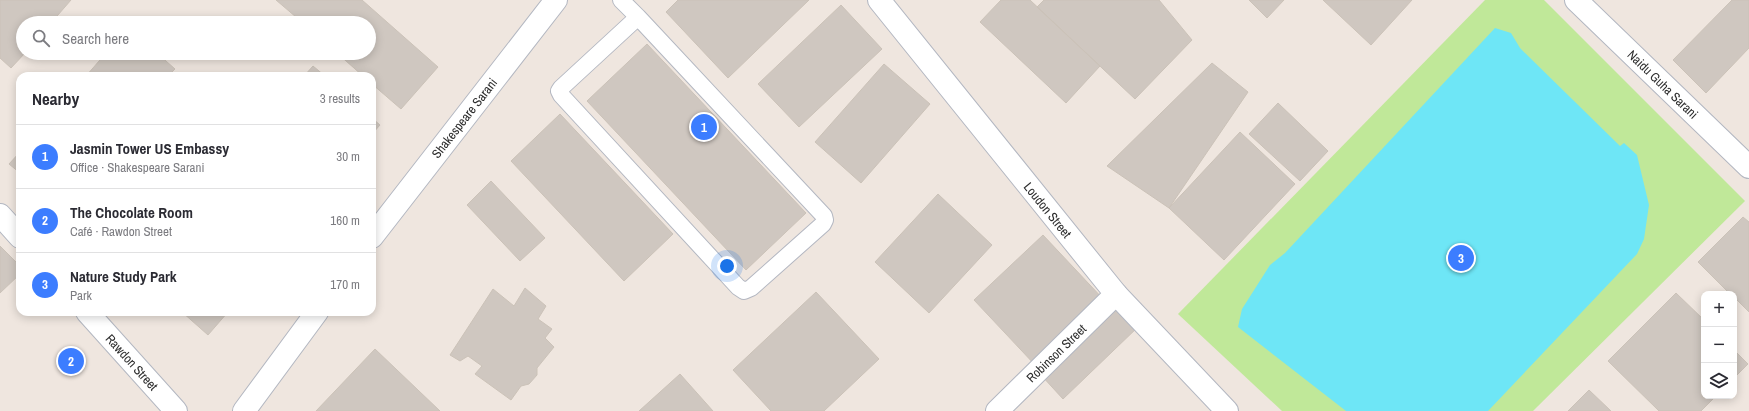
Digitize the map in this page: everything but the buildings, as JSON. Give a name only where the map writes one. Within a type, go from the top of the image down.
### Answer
[{"type":"main road","name":"Shakespeare Sarani","points":[[376,232],[556,0]]},
{"type":"main road","name":"Loudon Street","points":[[880,0],[1116,294],[1227,411]]},
{"type":"main road","name":"Naidu Guha Sarani","points":[[1576,0],[1749,167]]},
{"type":"main road","points":[[0,215],[16,233]]},
{"type":"main road","name":"Robinson Street","points":[[997,411],[1116,294]]},
{"type":"main road","name":"Rawdon Street","points":[[92,316],[176,411]]},
{"type":"main road","points":[[244,411],[314,316]]},
{"type":"lane","points":[[621,0],[638,16],[824,216],[825,220],[823,224],[751,288],[744,291],[738,287],[561,95],[559,91],[638,16]]},
{"type":"green space","points":[[1485,0],[1544,0],[1745,201],[1533,411],[1282,411],[1178,314]]},
{"type":"water","points":[[1495,28],[1511,33],[1520,48],[1620,146],[1624,143],[1637,155],[1649,205],[1644,239],[1637,254],[1488,411],[1346,411],[1238,327],[1242,309],[1270,265],[1285,253]]},
{"type":"place","name":"Jasmin Tower US Embassy","points":[[704,127]]},
{"type":"place","name":"Nature Study Park","points":[[1461,258]]},
{"type":"place","name":"The Chocolate Room","points":[[71,361]]}]
